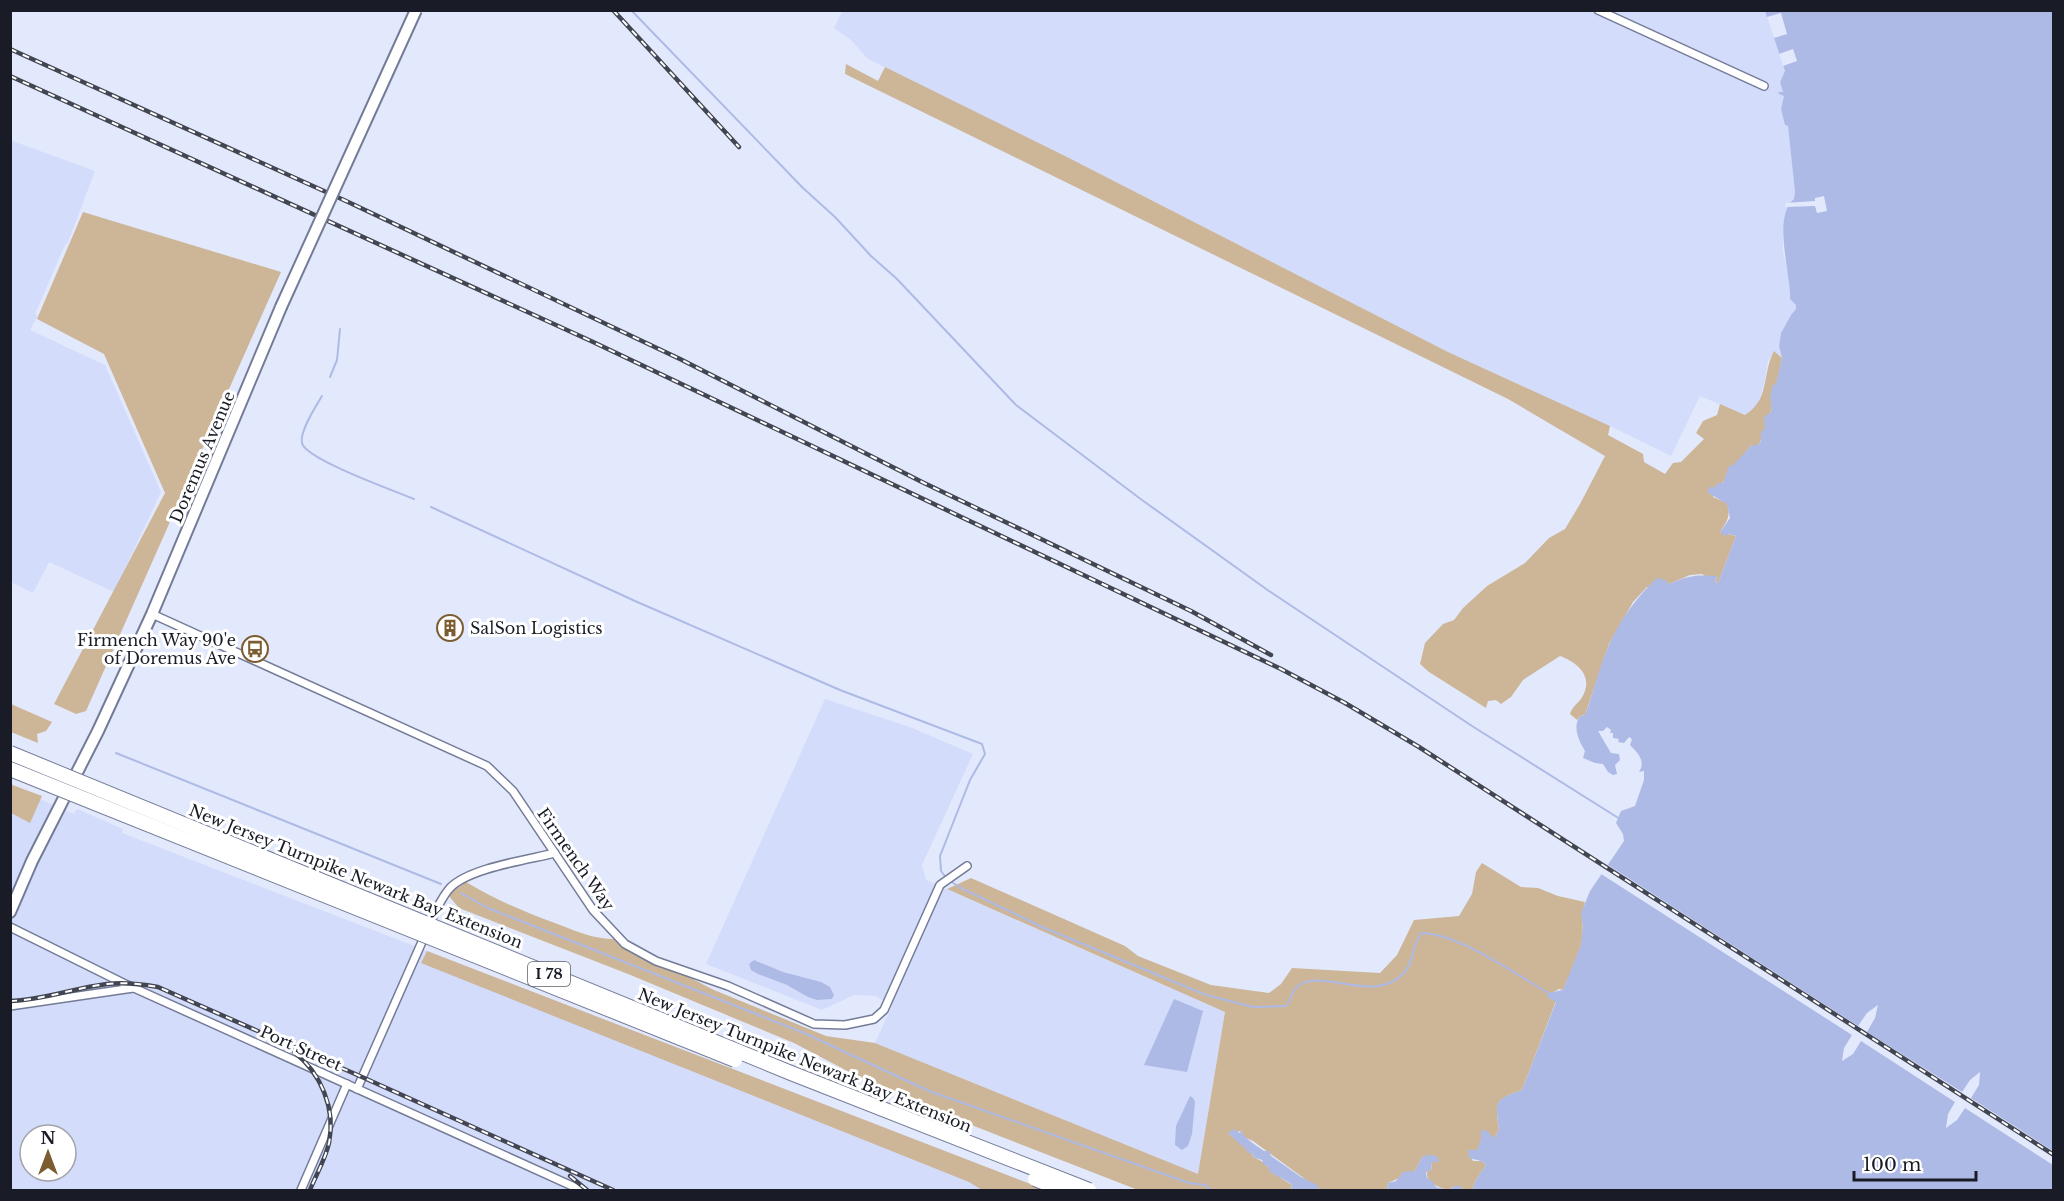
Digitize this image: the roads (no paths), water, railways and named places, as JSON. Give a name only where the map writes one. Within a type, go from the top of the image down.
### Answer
[{"type":"highway","name":"New Jersey Turnpike Newark Bay Extension","points":[[10,753],[769,1064],[1089,1191]]},
{"type":"highway","name":"New Jersey Turnpike Newark Bay Extension","points":[[10,770],[1063,1191]]},
{"type":"main road","name":"Doremus Avenue","points":[[10,912],[32,861],[98,731],[152,614],[281,307],[416,10]]},
{"type":"street","points":[[1598,10],[1764,86]]},
{"type":"street","name":"Firmench Way","points":[[152,614],[487,766],[513,791],[593,910],[625,944],[656,961],[728,986],[814,1024],[845,1025],[874,1019],[884,1010],[940,885],[967,866]]},
{"type":"street","points":[[357,1089],[435,910],[451,888],[471,874],[555,853]]},
{"type":"street","name":"Port Street","points":[[10,927],[135,988],[581,1191]]},
{"type":"street","points":[[10,1006],[135,988]]},
{"type":"street","points":[[301,1191],[347,1084]]},
{"type":"waterway","points":[[631,10],[803,188],[897,279],[1016,405],[1142,500],[1269,591],[1472,726],[1620,819]]},
{"type":"waterway","points":[[330,377],[337,360],[340,329]]},
{"type":"waterway","points":[[322,396],[303,432],[302,443],[307,450],[334,466],[414,499]]},
{"type":"waterway","points":[[431,507],[635,601],[840,690],[982,744],[985,754],[970,780],[940,856],[941,871],[947,879],[961,888],[1042,927],[1206,995],[1253,1007],[1286,1006],[1295,989],[1307,982],[1319,980],[1362,986],[1391,983],[1406,970],[1421,933],[1436,935],[1469,947],[1548,993]]},
{"type":"waterway","points":[[116,753],[441,884]]},
{"type":"waterway","points":[[461,893],[488,908],[804,1033],[929,1091],[1189,1183],[1205,1185],[1211,1190]]},
{"type":"railway","points":[[613,10],[739,147]]},
{"type":"railway","points":[[10,49],[346,201],[680,359],[922,482],[1191,611],[1271,655]]},
{"type":"railway","points":[[10,76],[591,341],[1281,669],[1345,703],[1419,747],[2054,1155]]},
{"type":"railway","points":[[10,1001],[107,984],[158,987],[613,1190]]},
{"type":"railway","points":[[294,1052],[312,1070],[319,1081],[330,1117],[329,1143],[310,1190]]},
{"type":"railway","points":[[570,1176],[587,1190]]},
{"type":"place","name":"SalSon Logistics","points":[[450,628]]},
{"type":"place","name":"Firmench Way 90'e of Doremus Ave","points":[[255,649]]}]
